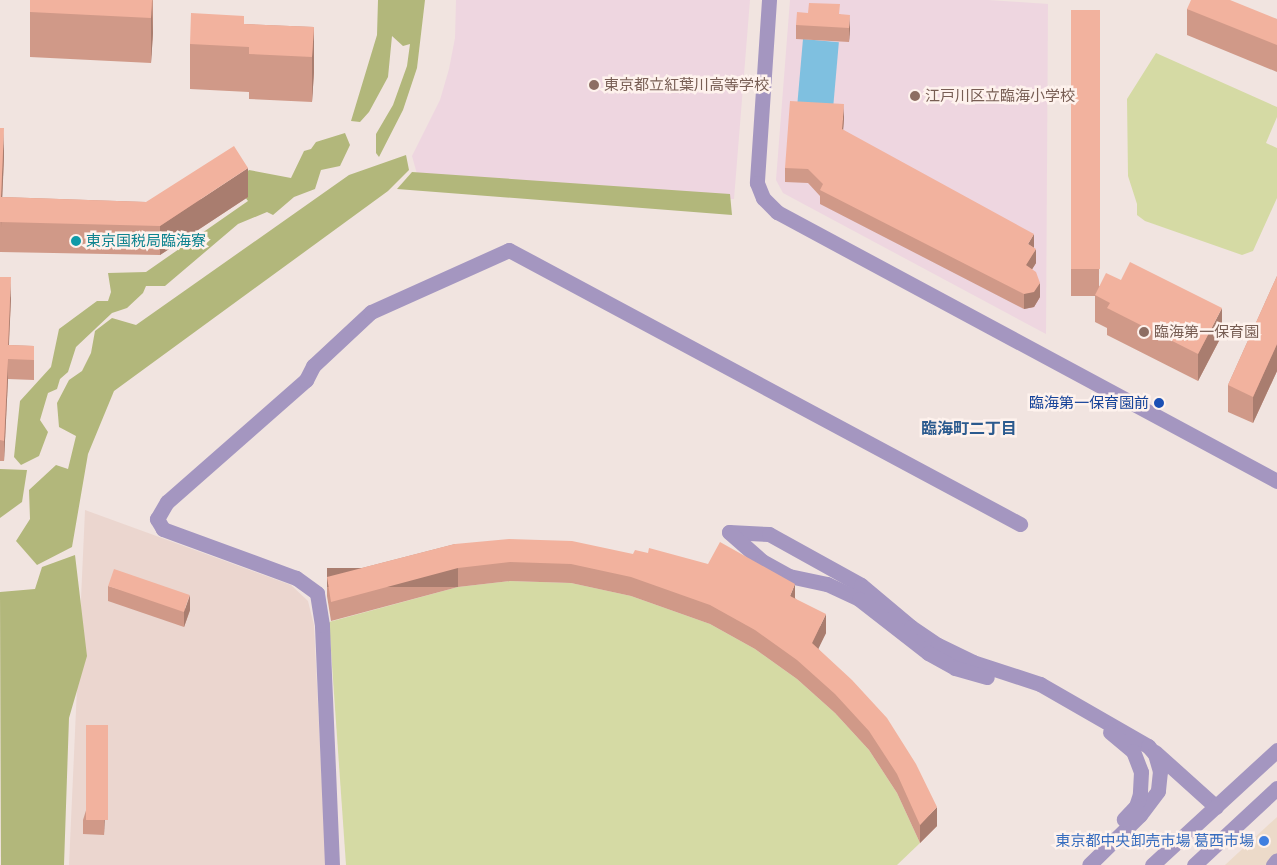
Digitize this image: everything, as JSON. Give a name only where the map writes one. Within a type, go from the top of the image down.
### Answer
[{"type":"street","points":[[769,0],[756,183],[763,198],[777,212],[1277,481]]},
{"type":"street","points":[[332,865],[322,624],[317,593],[296,578],[163,529],[156,519],[167,502],[306,380],[313,366],[371,312],[509,250],[1020,524]]},
{"type":"street","points":[[1077,865],[1130,813],[1138,800],[1143,784],[1141,772],[1133,751],[1125,742],[1036,692],[946,663],[909,641],[859,599],[827,584],[789,576],[762,560],[729,532],[769,534],[861,586],[911,627],[938,645],[980,665],[1040,684],[1148,746],[1216,807]]},
{"type":"street","points":[[1089,865],[1140,815],[1158,791],[1160,771],[1155,754],[1148,746]]},
{"type":"street","points":[[1152,865],[1277,750]]},
{"type":"street","points":[[1194,865],[1277,788]]},
{"type":"street","points":[[1273,865],[1277,860]]},
{"type":"shaded area","name":"東京都立紅葉川高等学校","points":[[456,0],[750,0],[734,199],[685,198],[417,174],[412,156],[440,100],[449,69],[455,38]]},
{"type":"shaded area","name":"江戸川区立臨海小学校","points":[[790,0],[989,0],[1048,4],[1046,334],[783,193],[776,180]]},
{"type":"shaded area","points":[[85,510],[291,585],[308,601],[314,625],[326,865],[69,865]]},
{"type":"shaded area","name":"東京都中央卸売市場 葛西市場","points":[[1277,817],[1277,865],[1225,865]]},
{"type":"green space","points":[[378,0],[425,0],[417,68],[403,110],[379,157],[376,153],[376,134],[393,105],[407,66],[410,44],[403,46],[392,36],[388,77],[369,112],[360,122],[351,121],[377,35]]},
{"type":"green space","points":[[1156,53],[1277,107],[1277,117],[1266,143],[1277,148],[1277,198],[1253,251],[1242,255],[1145,221],[1137,215],[1137,204],[1128,176],[1127,99]]},
{"type":"green space","points":[[345,133],[350,145],[340,166],[321,170],[315,189],[294,197],[273,215],[267,212],[238,224],[165,286],[146,286],[143,293],[127,308],[112,313],[76,347],[68,372],[60,379],[57,389],[48,393],[40,420],[48,432],[39,456],[21,465],[14,457],[20,401],[51,367],[59,329],[97,301],[108,301],[111,292],[108,273],[146,272],[248,201],[241,192],[243,176],[249,170],[291,178],[304,151],[311,149],[316,142]]},
{"type":"green space","points":[[406,155],[409,170],[388,191],[114,391],[88,454],[72,547],[37,565],[16,541],[30,519],[29,490],[56,465],[68,469],[76,436],[59,427],[57,403],[69,380],[82,371],[91,353],[95,331],[112,318],[136,325],[349,175]]},
{"type":"green space","points":[[412,172],[730,194],[732,215],[397,189]]},
{"type":"green space","points":[[0,469],[27,470],[22,502],[0,518]]},
{"type":"green space","points":[[75,555],[87,656],[69,718],[64,865],[1,865],[0,592],[35,589],[42,567]]},
{"type":"green space","points":[[510,581],[571,583],[631,596],[710,624],[755,649],[797,679],[835,713],[869,750],[897,793],[920,843],[897,865],[346,865],[329,622],[458,587]]},
{"type":"water","points":[[803,39],[839,42],[832,119],[796,116]]},
{"type":"building","points":[[30,0],[152,0],[151,18],[30,12]]},
{"type":"building","points":[[1191,0],[1230,0],[1277,19],[1277,45],[1187,9]]},
{"type":"building","points":[[809,3],[840,4],[839,14],[850,15],[849,28],[796,25],[797,12],[808,13]]},
{"type":"building","points":[[1071,10],[1100,10],[1100,269],[1071,269]]},
{"type":"building","points":[[191,13],[244,16],[244,24],[314,27],[312,57],[249,54],[249,47],[190,44]]},
{"type":"building","points":[[790,101],[844,104],[842,129],[1034,234],[1028,244],[1036,249],[1026,265],[1036,272],[1040,283],[1034,292],[1024,294],[820,190],[823,184],[808,169],[785,168]]},
{"type":"building","points":[[0,128],[4,128],[1,197],[146,202],[234,146],[248,168],[160,226],[0,222]]},
{"type":"building","points":[[1130,262],[1222,308],[1198,354],[1107,308],[1110,303],[1095,295],[1106,273],[1121,280]]},
{"type":"building","points":[[1277,276],[1277,344],[1253,397],[1228,385]]},
{"type":"building","points":[[0,277],[11,277],[8,345],[34,346],[34,360],[8,359],[4,441],[0,440]]},
{"type":"building","points":[[509,539],[572,541],[633,554],[635,550],[648,553],[649,548],[708,564],[720,542],[795,584],[790,596],[826,614],[812,643],[852,680],[887,718],[916,764],[937,807],[920,825],[897,774],[869,731],[835,694],[797,660],[755,630],[710,605],[631,577],[571,564],[510,562],[458,568],[331,602],[327,577],[455,544]]},
{"type":"building","points":[[114,569],[190,595],[184,612],[108,586]]},
{"type":"building","points":[[86,725],[108,725],[108,820],[86,820]]},
{"type":"place","name":"東京都立紅葉川高等学校","points":[[594,85]]},
{"type":"place","name":"江戸川区立臨海小学校","points":[[915,96]]},
{"type":"place","name":"東京国税局臨海寮","points":[[76,241]]},
{"type":"place","name":"臨海第一保育園","points":[[1144,332]]},
{"type":"place","name":"臨海第一保育園前","points":[[1159,403]]},
{"type":"place","name":"東京都中央卸売市場 葛西市場","points":[[1264,841]]},
{"type":"district","name":"臨海町二丁目","points":[[969,428]]}]
